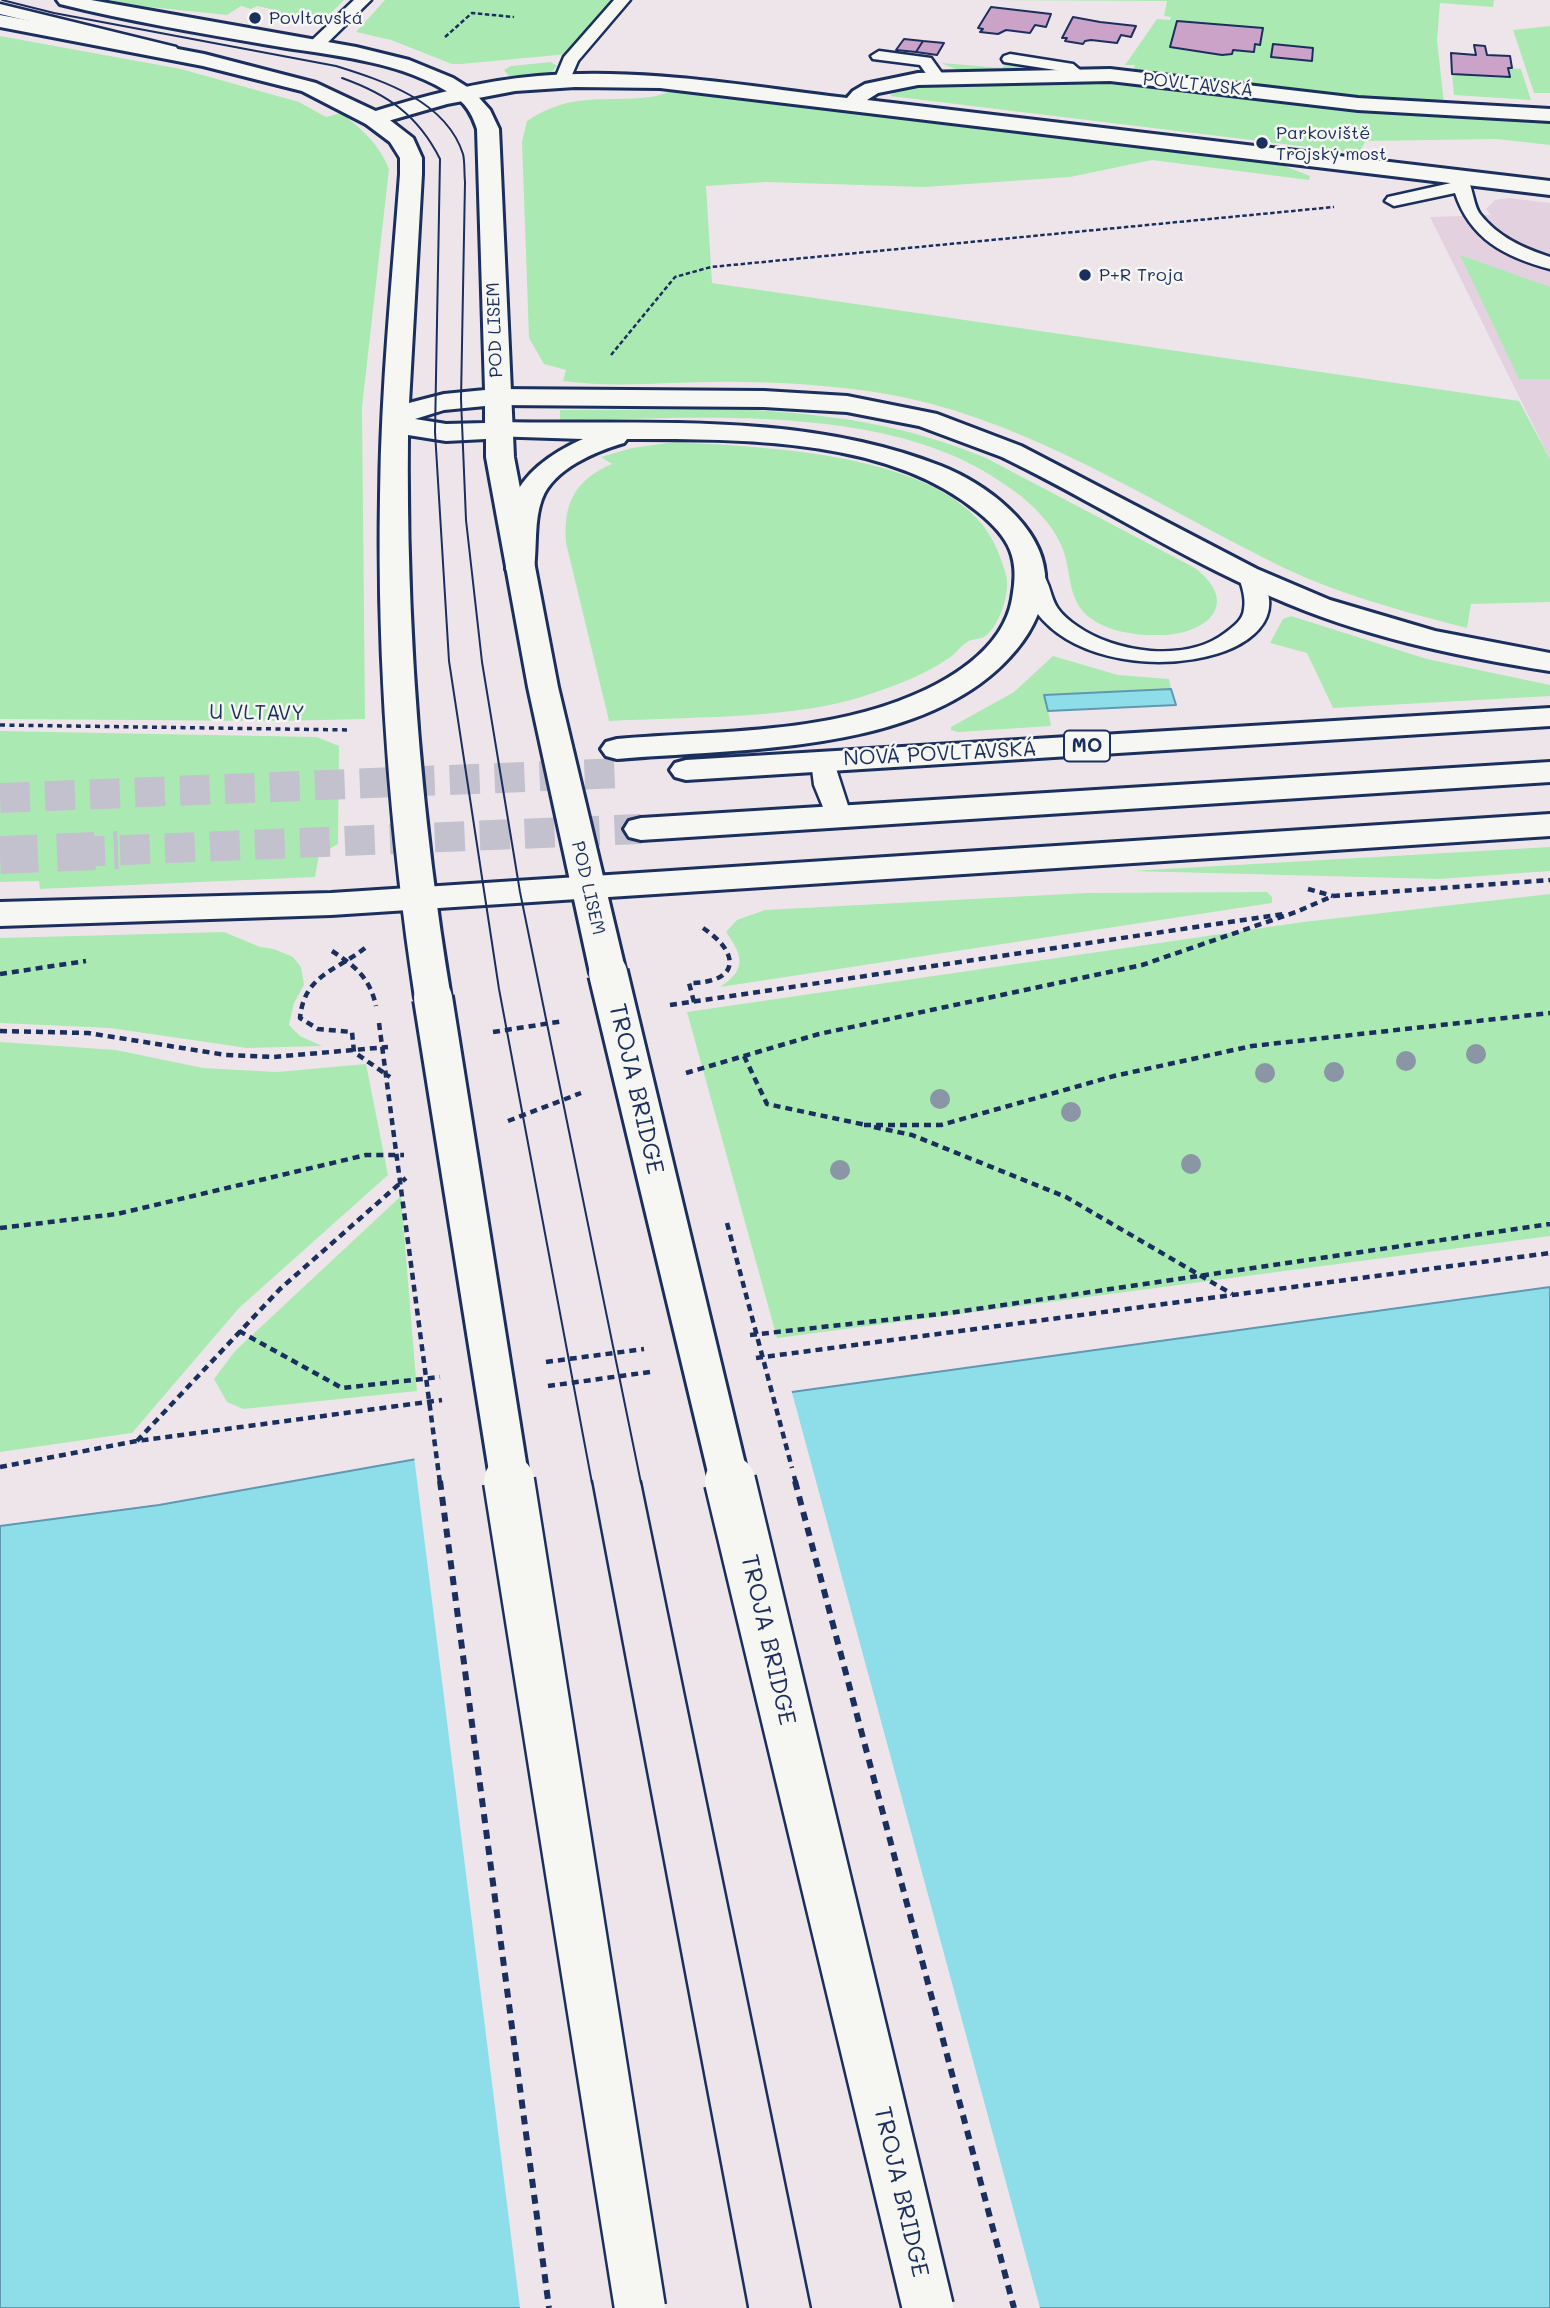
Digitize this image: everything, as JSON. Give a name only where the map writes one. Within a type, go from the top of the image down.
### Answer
[{"type":"main road","name":"POD LISEM","points":[[67,0],[131,15],[314,47],[399,65],[430,76],[466,95],[482,112],[488,129],[500,457],[542,687],[608,973]]},
{"type":"main road","points":[[0,21],[204,60],[309,87],[374,119],[405,143],[411,158],[395,420],[393,542],[397,669],[416,899],[640,2308]]},
{"type":"main road","name":"POVLTAVSKÁ","points":[[853,104],[860,94],[872,88],[918,79],[1110,75],[1358,104],[1550,115]]},
{"type":"main road","points":[[374,119],[404,109],[509,86],[562,81],[660,82],[853,104],[1459,182],[1550,188]]},
{"type":"main road","points":[[395,420],[406,412],[436,403],[497,397],[792,399],[868,407],[925,419],[1007,447],[1061,473],[1188,546],[1313,605],[1435,641],[1550,662]]},
{"type":"main road","points":[[395,420],[419,430],[435,432],[641,431],[793,437],[894,458],[935,473],[969,492],[1002,517],[1024,546],[1032,574]]},
{"type":"main road","points":[[520,569],[528,499],[548,474],[591,445],[641,431]]},
{"type":"main road","name":"NOVÁ POVLTAVSKÁ","points":[[1032,574],[1029,603],[1020,625],[1002,650],[981,670],[904,709],[852,726],[620,761],[822,761],[1550,717]]},
{"type":"main road","points":[[641,829],[1550,772]]},
{"type":"main road","points":[[0,914],[416,899],[1550,825]]},
{"type":"main road","name":"TROJA BRIDGE","points":[[608,973],[929,2308]]},
{"type":"lane","points":[[314,47],[363,0]]},
{"type":"lane","points":[[562,81],[570,60],[622,0]]},
{"type":"lane","points":[[0,9],[204,60]]},
{"type":"lane","points":[[879,55],[925,61],[938,79]]},
{"type":"lane","points":[[1010,59],[1067,67],[1078,75]]},
{"type":"lane","points":[[1394,201],[1459,182],[1471,215],[1510,250],[1550,264]]},
{"type":"lane","points":[[1032,574],[1044,607],[1065,629],[1093,645],[1132,654],[1171,657],[1212,650],[1235,638],[1251,622],[1257,605],[1250,577]]},
{"type":"lane","points":[[1171,657],[1184,678]]},
{"type":"lane","points":[[822,761],[839,818]]},
{"type":"path","points":[[443,39],[472,13],[514,17]]},
{"type":"path","points":[[608,358],[675,277],[711,267],[1394,201]]},
{"type":"path","name":"U VLTAVY","points":[[0,725],[353,730],[354,743]]},
{"type":"path","points":[[677,1076],[819,1034],[1142,965],[1296,912],[1333,896],[1550,880]]},
{"type":"path","points":[[694,1002],[689,983],[716,981],[729,967],[729,952],[724,942]]},
{"type":"path","points":[[354,1052],[352,1032],[320,1030],[309,1026],[300,1018],[303,995],[322,974],[350,962],[373,985],[377,1008]]},
{"type":"path","points":[[864,1125],[942,1125],[1114,1076],[1252,1046],[1550,1013]]},
{"type":"path","points":[[379,1022],[549,2308]]},
{"type":"path","points":[[744,1056],[767,1104],[912,1135],[1066,1197],[1233,1294]]},
{"type":"path","points":[[686,1068],[690,1081]]},
{"type":"path","points":[[497,1125],[585,1091]]},
{"type":"path","points":[[0,1228],[117,1214],[366,1155],[406,1155]]},
{"type":"path","points":[[137,1441],[280,1289],[413,1172]]},
{"type":"path","points":[[725,1216],[1014,2308]]},
{"type":"path","points":[[740,1336],[950,1313],[1550,1224]]},
{"type":"path","points":[[754,1358],[1550,1253]]},
{"type":"path","points":[[239,1331],[342,1388],[450,1375]]},
{"type":"path","points":[[533,1364],[657,1347]]},
{"type":"path","points":[[535,1387],[658,1371]]},
{"type":"path","points":[[0,1467],[137,1441],[452,1398]]},
{"type":"shaded area","points":[[1509,198],[1550,203],[1550,459],[1430,217],[1491,215],[1486,209],[1495,200]]},
{"type":"green space","points":[[110,0],[344,0],[322,22],[271,13],[275,10],[257,6],[251,9],[241,6],[227,15],[140,6]]},
{"type":"green space","points":[[385,0],[611,0],[568,54],[452,64],[391,40],[356,32]]},
{"type":"green space","points":[[983,0],[1494,0],[1493,7],[1440,3],[1437,40],[1444,103],[1262,88],[1133,71],[1135,65],[1125,65],[1157,19],[1170,20],[1171,17],[1164,16],[1167,1]]},
{"type":"green space","points":[[1550,26],[1550,93],[1534,93],[1513,30]]},
{"type":"green space","points":[[0,36],[181,69],[299,102],[326,117],[341,113],[369,138],[385,160],[389,169],[362,407],[365,719],[0,719]]},
{"type":"green space","points":[[551,62],[557,66],[551,73],[510,77],[504,70],[511,66]]},
{"type":"green space","points":[[941,63],[1002,68],[1006,64],[1040,68],[1038,71],[967,74]]},
{"type":"green space","points":[[1508,68],[1521,69],[1531,100],[1454,95],[1452,74],[1504,78]]},
{"type":"green space","points":[[702,78],[1218,140],[1310,176],[1309,180],[1152,160],[1070,177],[924,187],[766,182],[706,186],[712,283],[1519,401],[1550,459],[1550,602],[1471,604],[1467,628],[1368,600],[1319,583],[1272,562],[1063,454],[977,418],[932,404],[862,390],[790,384],[608,384],[563,381],[566,370],[544,364],[529,338],[522,142],[527,121],[559,105],[587,100],[656,96]]},
{"type":"green space","points":[[1117,83],[1178,90],[1198,87],[1350,106],[1531,121],[1536,106],[1550,106],[1550,145],[1497,139],[1366,141],[1358,153],[890,96],[897,89],[918,85]]},
{"type":"green space","points":[[1460,255],[1550,287],[1550,379],[1519,379]]},
{"type":"green space","points":[[742,409],[806,414],[866,423],[925,436],[986,458],[1195,568],[1209,581],[1216,594],[1217,605],[1204,623],[1177,634],[1135,634],[1098,623],[1080,607],[1072,590],[1061,545],[1051,527],[1029,503],[1004,484],[957,457],[905,439],[848,427],[789,420],[560,420],[560,410]]},
{"type":"green space","points":[[675,442],[794,451],[838,458],[881,467],[920,481],[954,499],[981,523],[1004,568],[1007,590],[999,618],[984,637],[969,641],[952,656],[926,672],[851,700],[763,714],[609,721],[566,543],[569,505],[580,485],[599,470],[612,464],[601,457],[632,448]]},
{"type":"green space","points":[[1291,616],[1427,659],[1550,685],[1550,696],[1333,708],[1307,653],[1270,643],[1283,619]]},
{"type":"green space","points":[[1053,656],[1118,675],[1169,679],[1171,689],[1045,695],[1051,726],[958,732],[951,730],[951,727],[1014,692]]},
{"type":"green space","points":[[0,731],[317,737],[339,746],[338,844],[319,855],[315,877],[40,889],[39,881],[0,882]]},
{"type":"green space","points":[[1550,847],[1550,871],[1439,879],[1131,871]]},
{"type":"green space","points":[[1267,892],[1272,897],[1272,903],[720,987],[735,974],[740,962],[736,948],[726,932],[737,920],[765,910],[1086,893]]},
{"type":"green space","points":[[1550,894],[1550,1236],[777,1338],[687,1012],[1303,922]]},
{"type":"green space","points":[[224,932],[293,957],[301,967],[304,985],[294,1003],[289,1025],[300,1036],[322,1046],[247,1048],[110,1028],[0,1023],[0,938]]},
{"type":"green space","points":[[0,1042],[116,1050],[203,1068],[277,1072],[366,1064],[388,1175],[239,1308],[132,1433],[0,1452]]},
{"type":"green space","points":[[401,1196],[417,1391],[243,1409],[227,1402],[214,1379],[235,1351]]},
{"type":"water","points":[[1171,689],[1176,705],[1048,711],[1044,695]]},
{"type":"water","points":[[1550,1287],[1550,2308],[0,2308],[0,1526],[159,1505],[792,1392]]},
{"type":"pier","points":[[791,1389],[1040,2308],[520,2308],[414,1456]]},
{"type":"building","points":[[991,7],[1051,14],[1046,27],[1035,25],[1030,33],[1006,30],[998,34],[980,32],[983,29],[978,28]]},
{"type":"building","points":[[1073,17],[1136,26],[1131,37],[1121,35],[1117,43],[1091,40],[1083,44],[1062,38]]},
{"type":"building","points":[[1177,21],[1263,28],[1260,45],[1255,44],[1254,52],[1233,50],[1232,54],[1222,55],[1170,47]]},
{"type":"building","points":[[904,39],[923,41],[916,52],[896,50]]},
{"type":"building","points":[[923,41],[944,43],[937,55],[916,52]]},
{"type":"building","points":[[1273,44],[1313,48],[1312,61],[1271,57]]},
{"type":"building","points":[[1474,45],[1485,46],[1487,55],[1510,56],[1510,77],[1452,74],[1451,53],[1476,55]]},
{"type":"tunnel","points":[[0,798],[623,773]]},
{"type":"tunnel","points":[[75,852],[641,829]]},
{"type":"tunnel","points":[[0,855],[118,850]]},
{"type":"tram line","points":[[2,0],[54,13],[336,66],[355,72],[393,86],[428,107],[443,120],[455,136],[463,154],[465,182],[461,399],[466,520],[482,662],[520,892],[641,1483]]},
{"type":"tram line","points":[[342,78],[373,91],[400,108],[422,130],[440,159],[435,432],[449,661],[499,989],[592,1483]]},
{"type":"tram line","points":[[592,1481],[748,2308]]},
{"type":"tram line","points":[[641,1481],[811,2308]]},
{"type":"place","name":"Povltavská","points":[[255,18]]},
{"type":"place","name":"Parkoviště Trojský most","points":[[1262,143]]},
{"type":"place","name":"P+R Troja","points":[[1085,275]]}]
